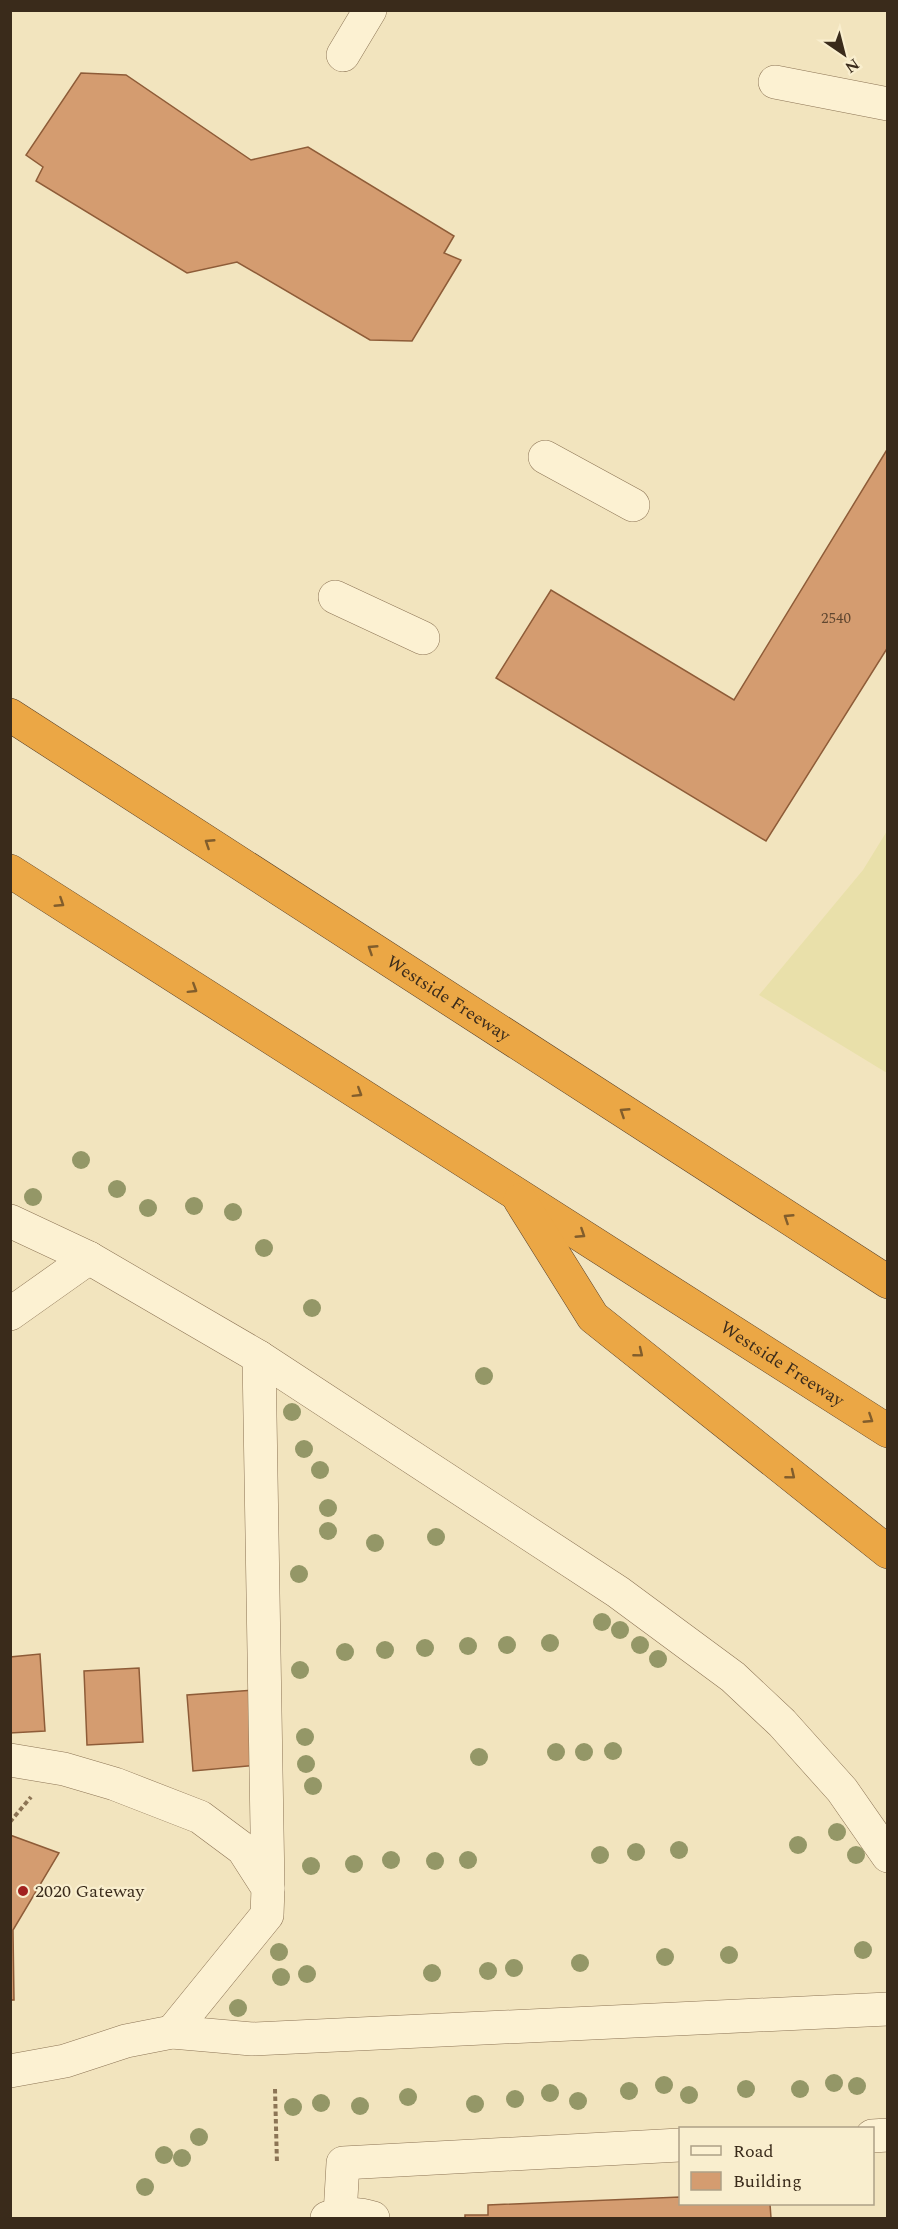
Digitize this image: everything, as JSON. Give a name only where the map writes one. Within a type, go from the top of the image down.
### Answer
[{"type":"highway","name":"Westside Freeway","points":[[10,715],[888,1282]]},
{"type":"highway","name":"Westside Freeway","points":[[10,871],[888,1431]]},
{"type":"highway","points":[[514,1192],[593,1317],[888,1552]]},
{"type":"lane","points":[[343,55],[370,10]]},
{"type":"lane","points":[[775,82],[885,96]]},
{"type":"lane","points":[[544,457],[633,505]]},
{"type":"lane","points":[[335,597],[423,638]]},
{"type":"lane","points":[[10,1221],[89,1258],[259,1357],[618,1592],[733,1677],[782,1723],[842,1790],[888,1856]]},
{"type":"lane","points":[[10,1314],[89,1258]]},
{"type":"lane","points":[[172,2032],[267,1915],[259,1357]]},
{"type":"lane","points":[[10,1760],[64,1769],[115,1784],[200,1817],[243,1849],[268,1888]]},
{"type":"lane","points":[[10,2071],[65,2061],[126,2041],[172,2032],[252,2039],[888,2009]]},
{"type":"lane","points":[[373,2218],[333,2217],[343,2163],[679,2145]]},
{"type":"path","points":[[10,1822],[31,1797]]},
{"type":"path","points":[[275,2089],[277,2164]]},
{"type":"shaded area","points":[[887,831],[887,1073],[759,995],[863,870]]},
{"type":"building","points":[[81,73],[126,75],[251,160],[308,147],[454,236],[444,253],[461,260],[412,341],[370,340],[237,262],[187,273],[36,181],[43,167],[26,155]]},
{"type":"building","points":[[888,448],[888,647],[766,841],[496,678],[551,590],[734,700]]},
{"type":"building","points":[[40,1654],[45,1731],[10,1733],[10,1657]]},
{"type":"building","points":[[139,1668],[143,1742],[87,1745],[84,1671]]},
{"type":"building","points":[[254,1690],[259,1765],[193,1771],[187,1695]]},
{"type":"building","name":"2020 Gateway","points":[[10,1835],[59,1853],[13,1930],[14,2000],[10,2000]]},
{"type":"building","points":[[679,2197],[679,2205],[770,2205],[771,2218],[465,2218],[465,2215],[488,2215],[488,2205]]},
{"type":"place","name":"2020 Gateway","points":[[23,1891]]}]
